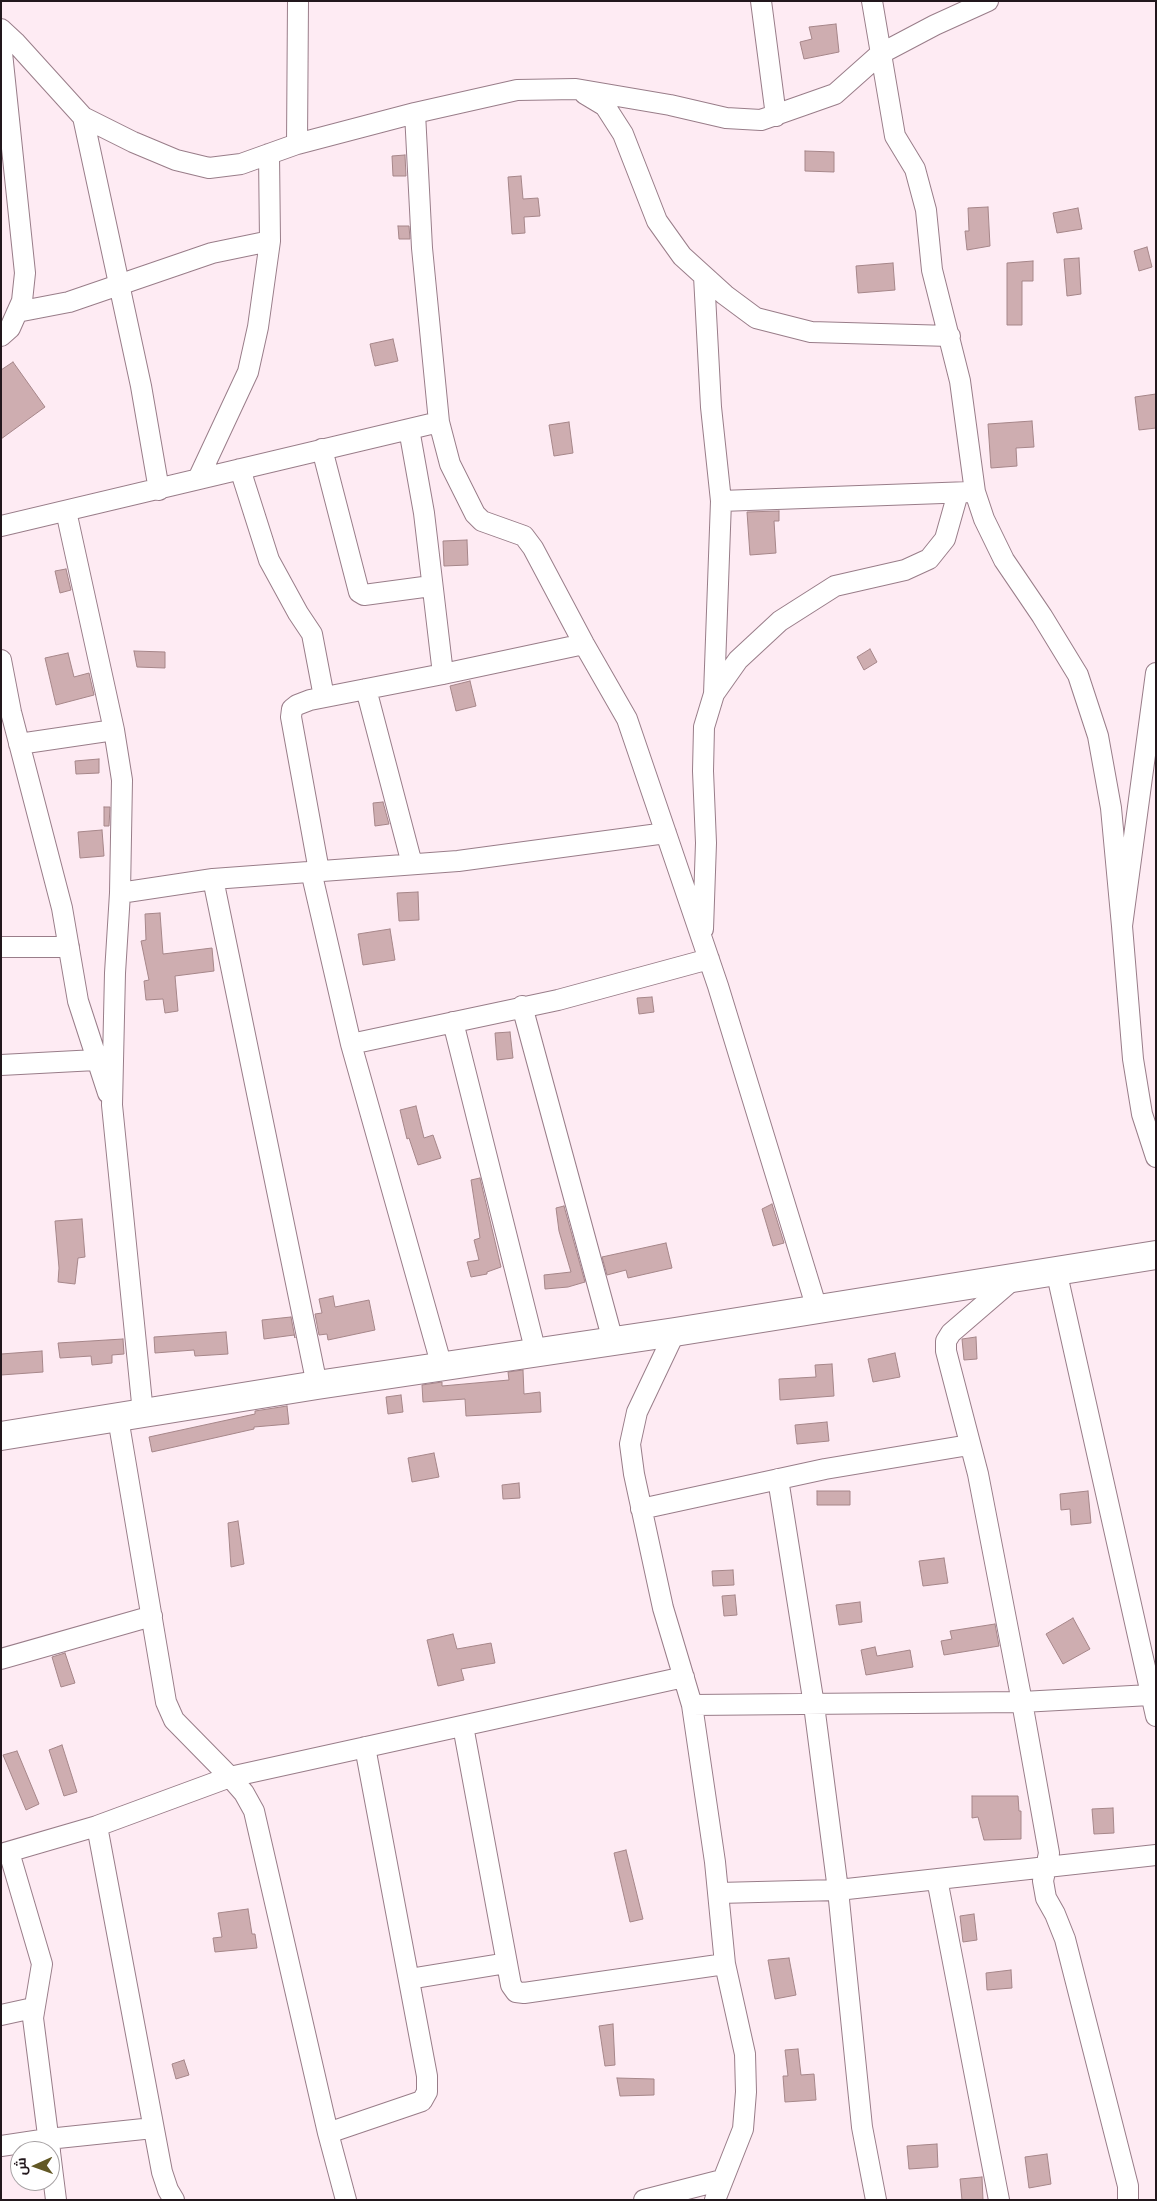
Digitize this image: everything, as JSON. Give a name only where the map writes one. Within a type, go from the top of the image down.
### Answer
[{"type":"street","points":[[297,144],[298,1]]},
{"type":"street","points":[[761,1],[776,116]]},
{"type":"street","points":[[714,694],[738,660],[780,620],[834,586],[905,570],[929,559],[945,539],[966,492],[960,381],[932,270],[926,210],[915,169],[895,136],[872,1]]},
{"type":"street","points":[[1,30],[15,42],[83,117],[133,142],[176,160],[209,168],[241,164],[297,144],[415,113],[517,90],[576,89],[670,105],[726,118],[761,120],[835,94],[880,54],[935,25],[988,1]]},
{"type":"street","points":[[1,43],[25,273],[22,300],[10,328],[1,336]]},
{"type":"street","points":[[576,89],[605,106],[623,134],[657,221],[682,256],[725,295],[756,318],[812,332],[950,336]]},
{"type":"street","points":[[415,113],[422,248],[439,422],[450,464],[475,514],[482,521],[524,536],[533,548],[627,720],[706,950],[817,1309]]},
{"type":"street","points":[[83,117],[141,386],[159,490]]},
{"type":"street","points":[[198,479],[248,372],[258,327],[270,241],[269,154]]},
{"type":"street","points":[[17,312],[69,302],[212,253],[270,241]]},
{"type":"street","points":[[704,276],[710,407],[721,501],[714,694],[704,728],[706,950]]},
{"type":"street","points":[[1,526],[439,422]]},
{"type":"street","points":[[409,429],[424,513],[431,586],[443,674]]},
{"type":"street","points":[[322,449],[359,592],[364,595],[431,586]]},
{"type":"street","points":[[240,468],[269,560],[298,613],[312,634],[324,697]]},
{"type":"street","points":[[721,501],[966,492]]},
{"type":"street","points":[[966,492],[984,519],[1004,560],[1042,616],[1078,675],[1098,736],[1111,808],[1133,1059],[1142,1114],[1156,1157]]},
{"type":"street","points":[[66,511],[114,730],[122,780],[112,1104],[130,1415],[152,1616],[166,1702],[174,1720],[230,1777],[244,1794],[254,1811],[328,2133],[346,2200]]},
{"type":"street","points":[[442,1367],[351,1044],[315,871],[291,718],[292,709],[296,705],[324,697],[584,644]]},
{"type":"street","points":[[1,660],[11,712],[62,908],[78,1001],[112,1104]]},
{"type":"street","points":[[1122,926],[1156,673]]},
{"type":"street","points":[[366,689],[412,864]]},
{"type":"street","points":[[20,744],[114,730]]},
{"type":"street","points":[[120,893],[213,879],[458,861],[666,832]]},
{"type":"street","points":[[213,879],[317,1385]]},
{"type":"street","points":[[1,947],[69,947]]},
{"type":"street","points":[[351,1044],[522,1006],[558,1000],[706,950]]},
{"type":"street","points":[[522,1006],[613,1341]]},
{"type":"street","points":[[453,1022],[536,1353]]},
{"type":"street","points":[[1,1065],[96,1060]]},
{"type":"street","points":[[6,1432],[130,1415],[317,1385],[675,1332],[1156,1255]]},
{"type":"street","points":[[1056,1270],[1156,1716]]},
{"type":"street","points":[[1018,1276],[951,1333],[946,1341],[946,1350],[978,1474],[1022,1702],[1049,1853],[1048,1866],[1043,1881],[1046,1898],[1065,1939],[1128,2186],[1128,2200]]},
{"type":"street","points":[[675,1332],[636,1412],[630,1444],[641,1509],[663,1608],[692,1705],[715,1862],[726,1964],[745,2054],[746,2092],[742,2129],[715,2200]]},
{"type":"street","points":[[641,1509],[825,1468],[969,1445]]},
{"type":"street","points":[[778,1479],[814,1705],[838,1890],[862,2127],[876,2200]]},
{"type":"street","points":[[1,1659],[152,1616]]},
{"type":"street","points":[[48,2141],[33,2018],[42,1964],[5,1853],[97,1826],[230,1777],[684,1677]]},
{"type":"street","points":[[692,1705],[1022,1702],[1150,1695]]},
{"type":"street","points":[[463,1726],[511,1985],[516,1992],[524,1993],[726,1964]]},
{"type":"street","points":[[328,2133],[422,2102],[427,2092],[427,2076],[366,1747]]},
{"type":"street","points":[[97,1826],[162,2172],[168,2190],[174,2200]]},
{"type":"street","points":[[718,1893],[838,1890],[1156,1855]]},
{"type":"street","points":[[936,1879],[999,2200]]},
{"type":"street","points":[[409,1979],[507,1963]]},
{"type":"street","points":[[1,2015],[34,2008]]},
{"type":"street","points":[[60,2145],[153,2128]]},
{"type":"street","points":[[644,2200],[722,2180]]},
{"type":"building","points":[[836,24],[839,52],[804,59],[800,42],[812,39],[809,27]]},
{"type":"building","points":[[805,151],[834,152],[834,172],[805,171]]},
{"type":"building","points":[[405,155],[406,176],[393,176],[392,156]]},
{"type":"building","points":[[521,176],[523,199],[538,198],[540,216],[524,217],[525,233],[512,234],[508,177]]},
{"type":"building","points":[[988,207],[990,246],[967,250],[965,231],[969,231],[968,208]]},
{"type":"building","points":[[1078,208],[1082,229],[1057,233],[1053,213]]},
{"type":"building","points":[[398,226],[409,226],[410,239],[399,239]]},
{"type":"building","points":[[1147,247],[1152,267],[1139,271],[1134,251]]},
{"type":"building","points":[[1079,258],[1081,294],[1067,296],[1064,259]]},
{"type":"building","points":[[1033,261],[1033,281],[1022,281],[1022,325],[1007,325],[1007,263]]},
{"type":"building","points":[[893,263],[895,290],[858,293],[856,266]]},
{"type":"building","points":[[393,339],[398,361],[375,366],[370,344]]},
{"type":"building","points":[[13,362],[45,407],[1,439],[1,370]]},
{"type":"building","points":[[1156,394],[1156,428],[1139,430],[1135,397]]},
{"type":"building","points":[[1032,421],[1034,447],[1016,448],[1017,466],[991,468],[988,424]]},
{"type":"building","points":[[569,422],[573,453],[554,456],[549,425]]},
{"type":"building","points":[[779,511],[779,521],[774,521],[776,553],[750,555],[747,512]]},
{"type":"building","points":[[467,540],[468,565],[444,566],[443,541]]},
{"type":"building","points":[[66,569],[71,590],[60,593],[55,571]]},
{"type":"building","points":[[870,649],[877,662],[864,670],[857,657]]},
{"type":"building","points":[[134,651],[165,652],[165,668],[137,667]]},
{"type":"building","points":[[68,653],[74,677],[89,673],[94,695],[56,705],[45,658]]},
{"type":"building","points":[[470,681],[476,706],[456,711],[450,686]]},
{"type":"building","points":[[99,759],[99,773],[76,774],[75,761]]},
{"type":"building","points":[[383,802],[389,824],[375,826],[373,803]]},
{"type":"building","points":[[104,807],[110,807],[109,826],[104,826]]},
{"type":"building","points":[[102,830],[104,856],[80,858],[78,832]]},
{"type":"building","points":[[418,892],[419,920],[399,921],[397,893]]},
{"type":"building","points":[[160,913],[163,954],[212,948],[214,971],[175,976],[178,1011],[165,1013],[163,999],[146,1000],[144,981],[149,980],[141,941],[146,940],[145,914]]},
{"type":"building","points":[[390,929],[395,960],[363,965],[358,934]]},
{"type":"building","points":[[652,997],[654,1012],[639,1014],[637,998]]},
{"type":"building","points":[[510,1032],[513,1058],[497,1060],[495,1033]]},
{"type":"building","points":[[416,1106],[424,1138],[433,1135],[441,1158],[418,1165],[409,1138],[407,1139],[400,1110]]},
{"type":"building","points":[[480,1178],[501,1267],[487,1272],[487,1274],[471,1277],[467,1262],[479,1260],[474,1240],[480,1238],[471,1180]]},
{"type":"building","points":[[772,1204],[784,1243],[773,1246],[762,1209]]},
{"type":"building","points":[[564,1206],[585,1282],[568,1287],[545,1289],[544,1275],[571,1272],[559,1231],[556,1208]]},
{"type":"building","points":[[82,1219],[85,1257],[78,1258],[75,1284],[58,1282],[59,1268],[55,1221]]},
{"type":"building","points":[[666,1243],[672,1268],[628,1278],[626,1270],[607,1275],[602,1257]]},
{"type":"building","points":[[333,1296],[335,1307],[369,1300],[375,1330],[328,1340],[327,1334],[319,1335],[315,1314],[322,1313],[319,1299]]},
{"type":"building","points":[[291,1317],[295,1338],[294,1335],[264,1339],[262,1320]]},
{"type":"building","points":[[226,1332],[228,1354],[195,1356],[194,1350],[155,1353],[154,1337]]},
{"type":"building","points":[[976,1337],[977,1359],[964,1360],[962,1339]]},
{"type":"building","points":[[123,1339],[124,1354],[112,1355],[112,1363],[92,1365],[91,1356],[60,1358],[58,1343]]},
{"type":"building","points":[[42,1351],[43,1372],[1,1375],[1,1354]]},
{"type":"building","points":[[895,1353],[900,1377],[873,1382],[868,1359]]},
{"type":"building","points":[[832,1364],[834,1396],[780,1400],[779,1379],[816,1377],[815,1365]]},
{"type":"building","points":[[523,1370],[524,1394],[540,1392],[541,1412],[466,1416],[465,1399],[423,1402],[422,1385],[442,1382],[442,1386],[509,1380],[508,1372]]},
{"type":"building","points":[[401,1395],[403,1412],[388,1414],[386,1397]]},
{"type":"building","points":[[287,1406],[289,1424],[254,1427],[254,1429],[152,1452],[149,1437],[255,1414],[255,1411]]},
{"type":"building","points":[[827,1422],[829,1441],[797,1444],[795,1425]]},
{"type":"building","points":[[434,1453],[439,1477],[412,1482],[408,1458]]},
{"type":"building","points":[[519,1483],[520,1498],[503,1499],[502,1485]]},
{"type":"building","points":[[817,1491],[850,1491],[850,1505],[817,1505]]},
{"type":"building","points":[[1088,1491],[1091,1523],[1071,1525],[1070,1509],[1061,1510],[1060,1494]]},
{"type":"building","points":[[238,1521],[244,1564],[231,1567],[228,1523]]},
{"type":"building","points":[[944,1558],[948,1583],[923,1586],[919,1561]]},
{"type":"building","points":[[733,1570],[734,1585],[713,1586],[712,1571]]},
{"type":"building","points":[[735,1595],[737,1615],[724,1616],[722,1596]]},
{"type":"building","points":[[860,1602],[862,1622],[839,1625],[836,1605]]},
{"type":"building","points":[[1073,1618],[1090,1649],[1063,1664],[1046,1634]]},
{"type":"building","points":[[995,1624],[999,1646],[944,1655],[941,1641],[952,1639],[950,1631]]},
{"type":"building","points":[[453,1634],[457,1649],[491,1643],[495,1663],[461,1669],[464,1680],[438,1686],[427,1640]]},
{"type":"building","points":[[875,1647],[877,1656],[910,1650],[913,1667],[866,1675],[861,1650]]},
{"type":"building","points":[[65,1653],[75,1683],[61,1687],[52,1657]]},
{"type":"building","points":[[62,1745],[77,1792],[64,1796],[49,1750]]},
{"type":"building","points":[[17,1751],[39,1804],[26,1810],[3,1755]]},
{"type":"building","points":[[972,1796],[1018,1796],[1019,1811],[1021,1811],[1021,1839],[984,1840],[978,1817],[972,1818]]},
{"type":"building","points":[[1113,1808],[1114,1833],[1094,1834],[1092,1809]]},
{"type":"building","points":[[626,1850],[643,1919],[630,1922],[614,1853]]},
{"type":"building","points":[[248,1909],[252,1934],[255,1934],[257,1948],[215,1952],[213,1938],[222,1937],[218,1913]]},
{"type":"building","points":[[974,1914],[977,1940],[963,1942],[960,1916]]},
{"type":"building","points":[[789,1958],[796,1995],[775,1999],[768,1960]]},
{"type":"building","points":[[1011,1970],[1012,1988],[987,1990],[986,1973]]},
{"type":"building","points":[[613,2024],[615,2065],[605,2066],[599,2026]]},
{"type":"building","points":[[798,2049],[801,2075],[814,2074],[816,2100],[785,2102],[783,2076],[788,2076],[785,2050]]},
{"type":"building","points":[[184,2060],[189,2075],[176,2079],[172,2064]]},
{"type":"building","points":[[617,2078],[654,2079],[654,2095],[620,2096]]},
{"type":"building","points":[[937,2144],[938,2167],[909,2169],[907,2146]]},
{"type":"building","points":[[1047,2154],[1051,2184],[1029,2188],[1025,2157]]},
{"type":"building","points":[[982,2177],[983,2200],[962,2200],[960,2179]]}]
